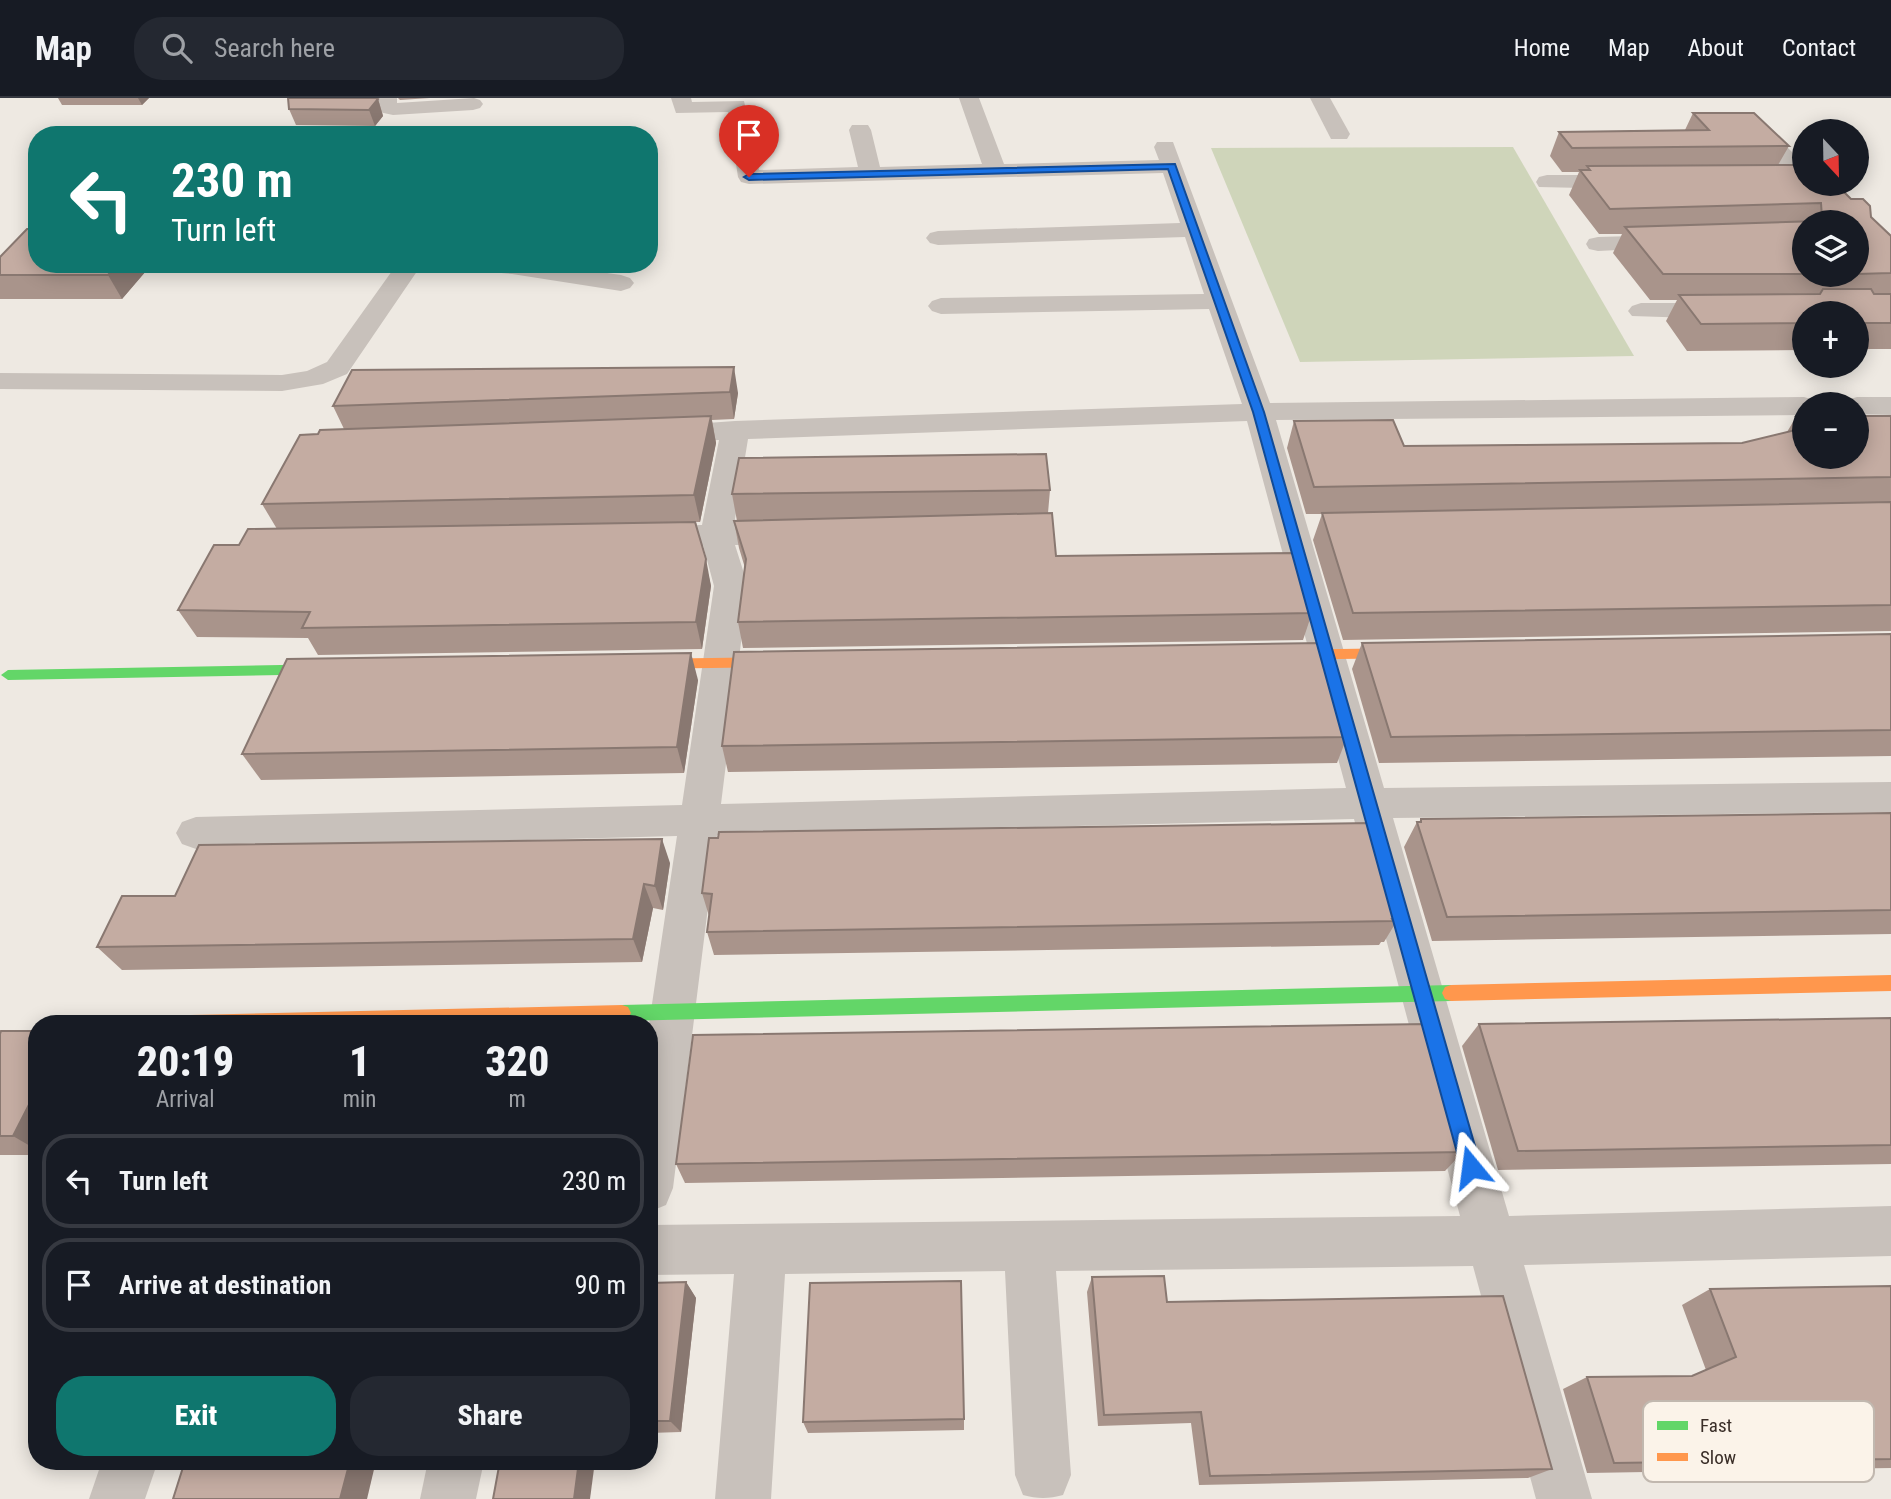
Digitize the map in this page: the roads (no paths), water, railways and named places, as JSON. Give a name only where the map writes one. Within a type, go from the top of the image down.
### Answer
[{"type":"street","points":[[387,98],[386,108],[393,109],[483,101]]},
{"type":"street","points":[[681,98],[683,109],[737,105],[749,177],[995,170],[1168,157],[1259,412],[1305,526],[1326,654],[1564,1499]]},
{"type":"street","points":[[969,98],[995,170]]},
{"type":"street","points":[[1320,98],[1339,134]]},
{"type":"street","points":[[468,126],[483,101]]},
{"type":"street","points":[[860,130],[871,174]]},
{"type":"street","points":[[1772,145],[1792,164]]},
{"type":"street","points":[[1777,180],[1792,181]]},
{"type":"street","points":[[1547,182],[1655,181]]},
{"type":"street","points":[[938,238],[1193,230]]},
{"type":"street","points":[[1598,244],[1694,241]]},
{"type":"street","points":[[0,381],[282,383],[313,378],[337,368],[404,273]]},
{"type":"street","points":[[550,273],[621,284]]},
{"type":"street","points":[[941,306],[1218,301]]},
{"type":"street","points":[[1641,311],[1752,311]]},
{"type":"street","points":[[638,434],[1259,412],[1792,406]]},
{"type":"street","points":[[1869,406],[1891,406]]},
{"type":"street","points":[[658,1122],[731,586],[716,535],[735,430]]},
{"type":"street","points":[[620,537],[825,533]]},
{"type":"street","points":[[1257,655],[1423,652]]},
{"type":"street","points":[[622,664],[803,661]]},
{"type":"street","points":[[8,675],[357,669]]},
{"type":"street","points":[[197,833],[1369,803],[1891,797]]},
{"type":"street","points":[[546,1015],[1891,983]]},
{"type":"street","points":[[658,1250],[1491,1241],[1891,1231]]},
{"type":"street","points":[[1029,1247],[1043,1475]]},
{"type":"street","points":[[743,1499],[761,1251]]},
{"type":"street","points":[[117,1499],[127,1470]]},
{"type":"street","points":[[448,1499],[454,1470]]}]
